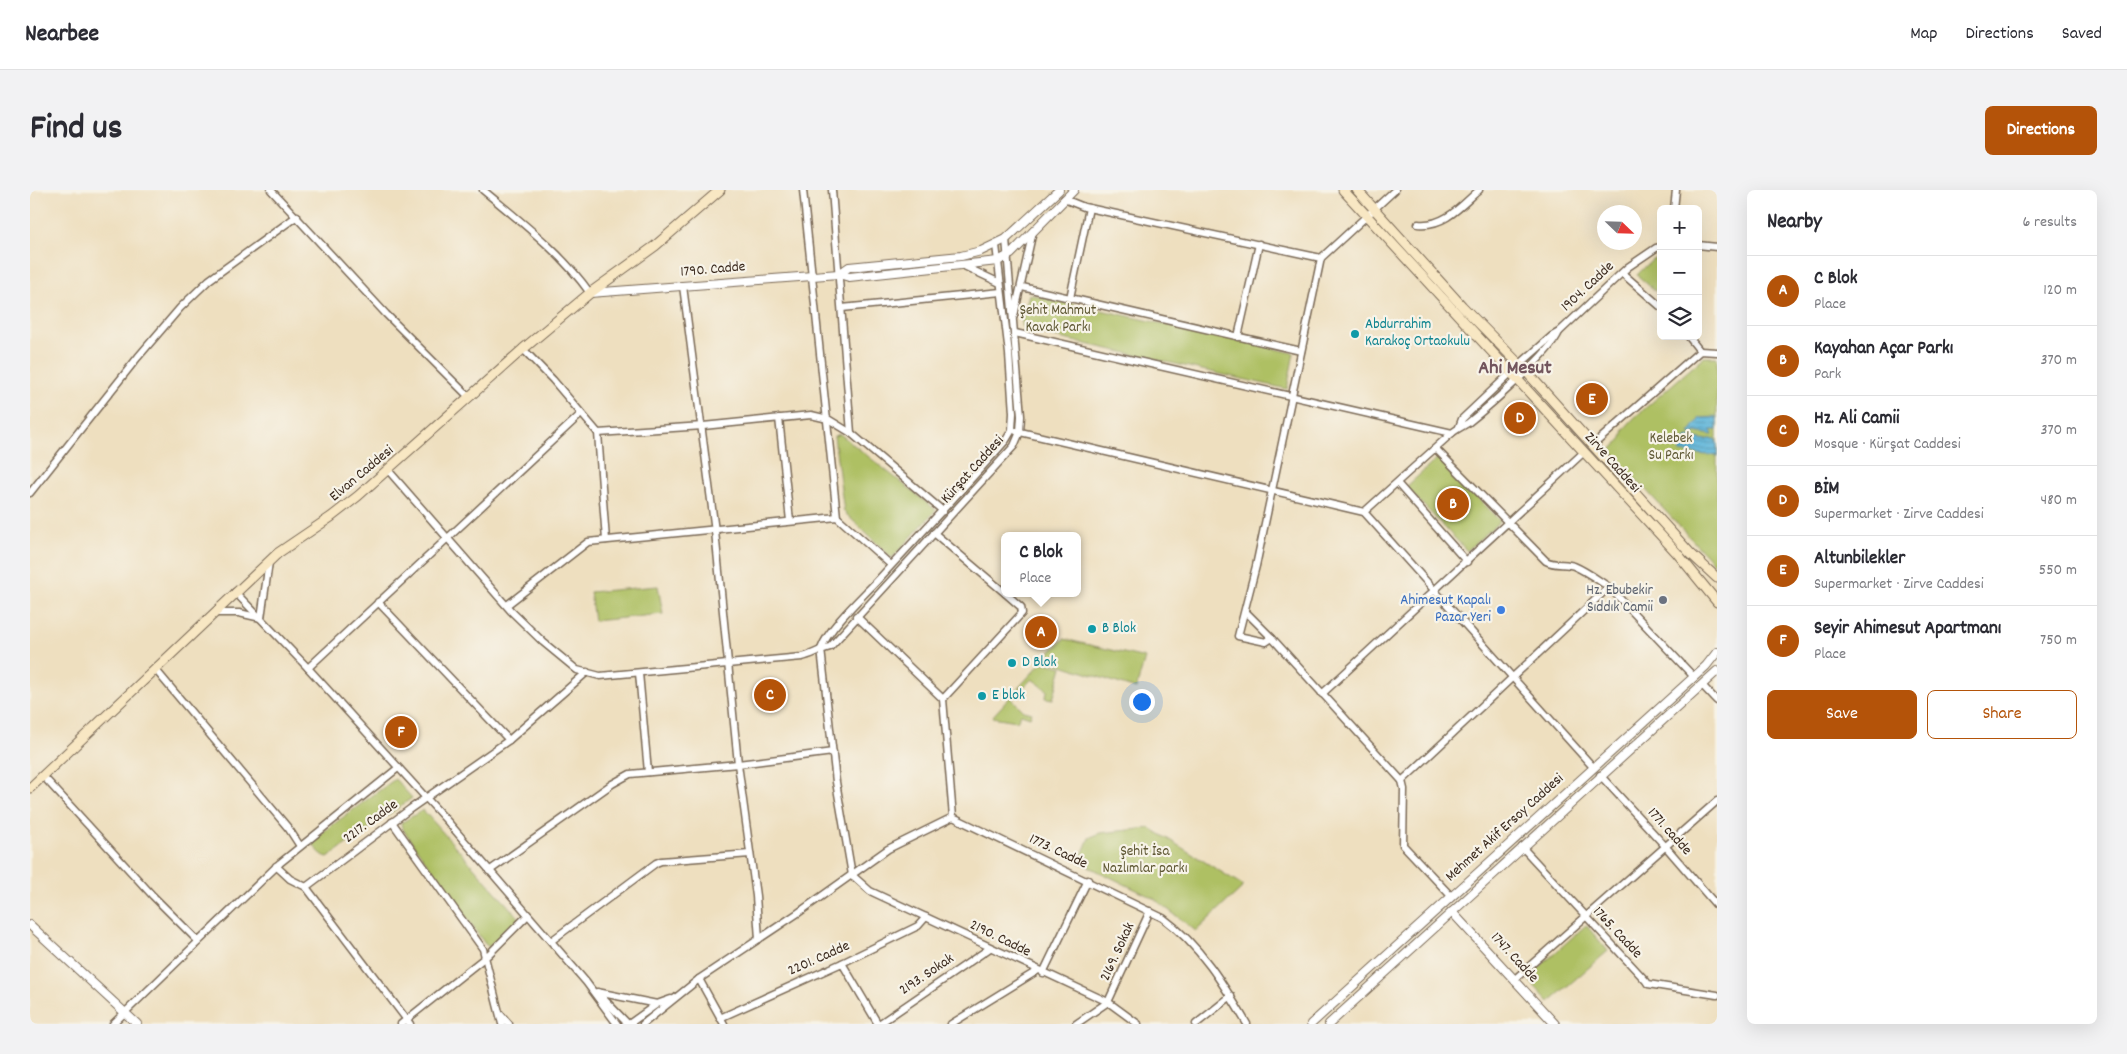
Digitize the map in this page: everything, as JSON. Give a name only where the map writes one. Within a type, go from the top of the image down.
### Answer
[{"type":"main road","name":"Elvan Caddesi","points":[[30,788],[269,561],[331,517],[388,470],[523,349],[590,293],[655,246],[720,190]]},
{"type":"main road","name":"Zirve Caddesi","points":[[1343,190],[1677,553],[1717,602]]},
{"type":"main road","name":"Zirve Caddesi","points":[[1356,190],[1462,306],[1522,368],[1694,558],[1717,578]]},
{"type":"street","points":[[271,190],[386,314],[469,397]]},
{"type":"street","points":[[483,190],[544,242],[573,270],[590,293]]},
{"type":"street","points":[[803,190],[837,517],[891,565]]},
{"type":"street","points":[[832,190],[851,433]]},
{"type":"street","points":[[1006,239],[1059,190]]},
{"type":"street","points":[[1014,320],[1033,231],[1074,190]]},
{"type":"street","points":[[1272,638],[1266,642],[1238,636],[1272,490],[1321,258],[1394,190]]},
{"type":"street","points":[[1418,224],[1432,225],[1446,218],[1479,190]]},
{"type":"street","points":[[1674,205],[1676,190]]},
{"type":"street","points":[[1064,199],[1088,208],[1321,258]]},
{"type":"street","points":[[1070,298],[1088,208]]},
{"type":"street","points":[[30,493],[180,308],[209,280],[297,216]]},
{"type":"street","name":"1790. Cadde","points":[[590,293],[839,274],[849,277],[964,266],[1006,258],[1033,231]]},
{"type":"street","name":"1790. Cadde","points":[[839,274],[850,267],[961,256],[996,245],[1006,239]]},
{"type":"street","name":"Kürşat Caddesi","points":[[821,649],[830,647],[856,616],[1014,446],[1016,431],[1022,416],[1014,320],[1006,258],[1006,239]]},
{"type":"street","points":[[1238,337],[1259,244]]},
{"type":"street","name":"Kürşat Caddesi","points":[[996,245],[1016,431]]},
{"type":"street","points":[[1702,245],[1717,247]]},
{"type":"street","name":"1904. Cadde","points":[[1364,512],[1436,449],[1459,427],[1462,419],[1522,368],[1553,345],[1559,332],[1622,273],[1657,248]]},
{"type":"street","points":[[964,266],[1000,283]]},
{"type":"street","points":[[1622,273],[1657,304]]},
{"type":"street","points":[[683,286],[703,426],[738,764],[759,939]]},
{"type":"street","points":[[1022,287],[1301,352]]},
{"type":"street","points":[[842,308],[1001,292]]},
{"type":"street","points":[[1015,333],[1452,433]]},
{"type":"street","points":[[1691,340],[1700,351]]},
{"type":"street","points":[[523,349],[553,380],[598,433],[606,540]]},
{"type":"street","points":[[1592,446],[1700,351],[1717,352]]},
{"type":"street","points":[[308,668],[581,414]]},
{"type":"street","points":[[598,433],[703,426],[812,415],[828,419],[851,433],[943,511]]},
{"type":"street","points":[[779,418],[790,520]]},
{"type":"street","points":[[1016,431],[1364,512],[1593,767]]},
{"type":"street","name":"Kürşat Caddesi","points":[[821,649],[824,640],[891,565],[1016,431]]},
{"type":"street","points":[[1436,449],[1546,562],[1554,565],[1571,565],[1609,587],[1694,677]]},
{"type":"street","points":[[1322,694],[1584,452]]},
{"type":"street","points":[[388,470],[446,539],[511,611],[576,670],[600,676],[729,666],[802,658],[812,655],[821,649]]},
{"type":"street","points":[[1397,483],[1467,562]]},
{"type":"street","points":[[507,605],[588,542],[715,530],[790,520],[837,517]]},
{"type":"street","points":[[934,534],[1001,590]]},
{"type":"street","points":[[261,618],[269,561]]},
{"type":"street","points":[[1402,781],[1609,587]]},
{"type":"street","points":[[235,592],[308,668],[425,799],[448,822],[586,982],[617,1024]]},
{"type":"street","points":[[943,699],[1022,613],[1021,607],[1010,597]]},
{"type":"street","points":[[378,602],[509,740]]},
{"type":"street","points":[[1245,611],[1272,638],[1402,781],[1404,789],[1403,845],[1451,896]]},
{"type":"street","points":[[214,612],[239,613],[261,618]]},
{"type":"street","points":[[643,1024],[699,979],[888,849],[953,817],[943,699],[856,616]]},
{"type":"street","points":[[821,649],[839,806],[852,875]]},
{"type":"street","name":"Mehmet Akif Ersoy Caddesi","points":[[1311,1024],[1694,677],[1717,652]]},
{"type":"street","points":[[156,669],[283,822],[300,846]]},
{"type":"street","name":"Mehmet Akif Ersoy Caddesi","points":[[1329,1024],[1717,671]]},
{"type":"street","name":"2217. Cadde","points":[[306,887],[392,822],[509,740],[587,672]]},
{"type":"street","points":[[640,673],[648,772]]},
{"type":"street","points":[[1702,685],[1717,701]]},
{"type":"street","points":[[489,871],[621,778],[630,774],[738,764],[833,752]]},
{"type":"street","points":[[113,1024],[276,866],[398,768]]},
{"type":"street","points":[[43,776],[153,896],[198,941]]},
{"type":"street","name":"1771. cadde","points":[[1600,776],[1666,847],[1717,906]]},
{"type":"street","points":[[1515,979],[1717,801]]},
{"type":"street","name":"1773. Cadde","points":[[953,817],[1088,880],[1150,911],[1179,930],[1202,954],[1231,996],[1247,1024]]},
{"type":"street","points":[[392,822],[479,942],[485,957],[502,1024]]},
{"type":"street","name":"1765. Cadde","points":[[1522,847],[1648,984],[1717,995]]},
{"type":"street","points":[[551,941],[660,861],[750,854]]},
{"type":"street","points":[[276,866],[290,879],[306,887],[406,1023],[485,957],[528,915]]},
{"type":"street","name":"2190. Cadde","points":[[852,875],[870,891],[1040,972],[1108,1002],[1138,1024]]},
{"type":"street","points":[[951,1024],[1040,972],[1062,938],[1088,880]]},
{"type":"street","name":"2169. Sokak","points":[[1108,1002],[1150,911]]},
{"type":"street","name":"1747. Cadde","points":[[1452,912],[1555,1024]]},
{"type":"street","name":"2201. Cadde","points":[[722,1021],[918,926],[926,918]]},
{"type":"street","points":[[30,925],[137,1024]]},
{"type":"street","name":"2193. Sokak","points":[[879,1024],[990,948]]},
{"type":"street","points":[[842,963],[879,1024]]},
{"type":"street","points":[[699,979],[722,1021]]},
{"type":"street","points":[[586,982],[628,1024],[657,1004],[677,996]]},
{"type":"street","points":[[597,992],[657,1004]]},
{"type":"street","points":[[1196,1024],[1231,996]]},
{"type":"street","points":[[1076,1024],[1108,1002]]},
{"type":"street","points":[[500,1014],[509,1024]]},
{"type":"street","points":[[1086,1017],[1091,1024]]},
{"type":"green space","points":[[1657,259],[1657,292],[1637,275],[1651,261]]},
{"type":"green space","name":"Şehit Mahmut Kavak Parkı","points":[[1029,294],[1294,353],[1287,389],[1024,330],[1021,325]]},
{"type":"green space","name":"Kelebek Su Parkı","points":[[1704,357],[1717,357],[1717,567],[1610,451],[1622,438],[1624,429],[1634,418]]},
{"type":"green space","points":[[840,434],[936,510],[892,558],[844,512],[834,436]]},
{"type":"green space","points":[[1439,457],[1500,521],[1467,551],[1406,487]]},
{"type":"green space","points":[[658,586],[663,614],[594,621],[590,592]]},
{"type":"green space","points":[[1064,639],[1145,658],[1136,689],[1043,659]]},
{"type":"green space","points":[[1042,662],[1062,667],[1053,699],[1046,698],[1047,690],[1032,679],[1012,699],[1024,711],[1032,713],[1030,717],[1021,714],[1017,721],[992,717]]},
{"type":"green space","points":[[395,779],[412,798],[328,857],[318,850],[312,840]]},
{"type":"green space","points":[[423,810],[519,919],[489,947],[402,828],[401,823]]},
{"type":"green space","name":"Şehit İsa Nazlımlar parkı","points":[[1150,828],[1244,886],[1196,931],[1153,898],[1079,862],[1089,838],[1100,833]]},
{"type":"green space","points":[[1586,925],[1608,951],[1549,1002],[1527,978]]},
{"type":"water","points":[[1717,417],[1717,430],[1711,430],[1713,435],[1689,433],[1700,418]]},
{"type":"water","points":[[1687,437],[1707,440],[1715,439],[1717,443],[1717,456],[1680,452],[1680,445]]},
{"type":"place","name":"Abdurrahim Karakoç Ortaokulu","points":[[1355,334]]},
{"type":"place","name":"Altunbilekler","points":[[1592,399]]},
{"type":"place","name":"BİM","points":[[1520,418]]},
{"type":"place","name":"Kayahan Açar Parkı","points":[[1453,504]]},
{"type":"place","name":"Hz. Ebubekir Sıddık Camii","points":[[1663,600]]},
{"type":"place","name":"Ahimesut Kapalı Pazar Yeri","points":[[1501,610]]},
{"type":"place","name":"B Blok","points":[[1092,629]]},
{"type":"place","name":"C Blok","points":[[1041,632]]},
{"type":"place","name":"D Blok","points":[[1012,663]]},
{"type":"place","name":"Hz. Ali Camii","points":[[770,695]]},
{"type":"place","name":"E blok","points":[[982,696]]},
{"type":"place","name":"Seyir Ahimesut Apartmanı","points":[[401,732]]},
{"type":"district","name":"Ahi Mesut","points":[[1515,369]]}]
